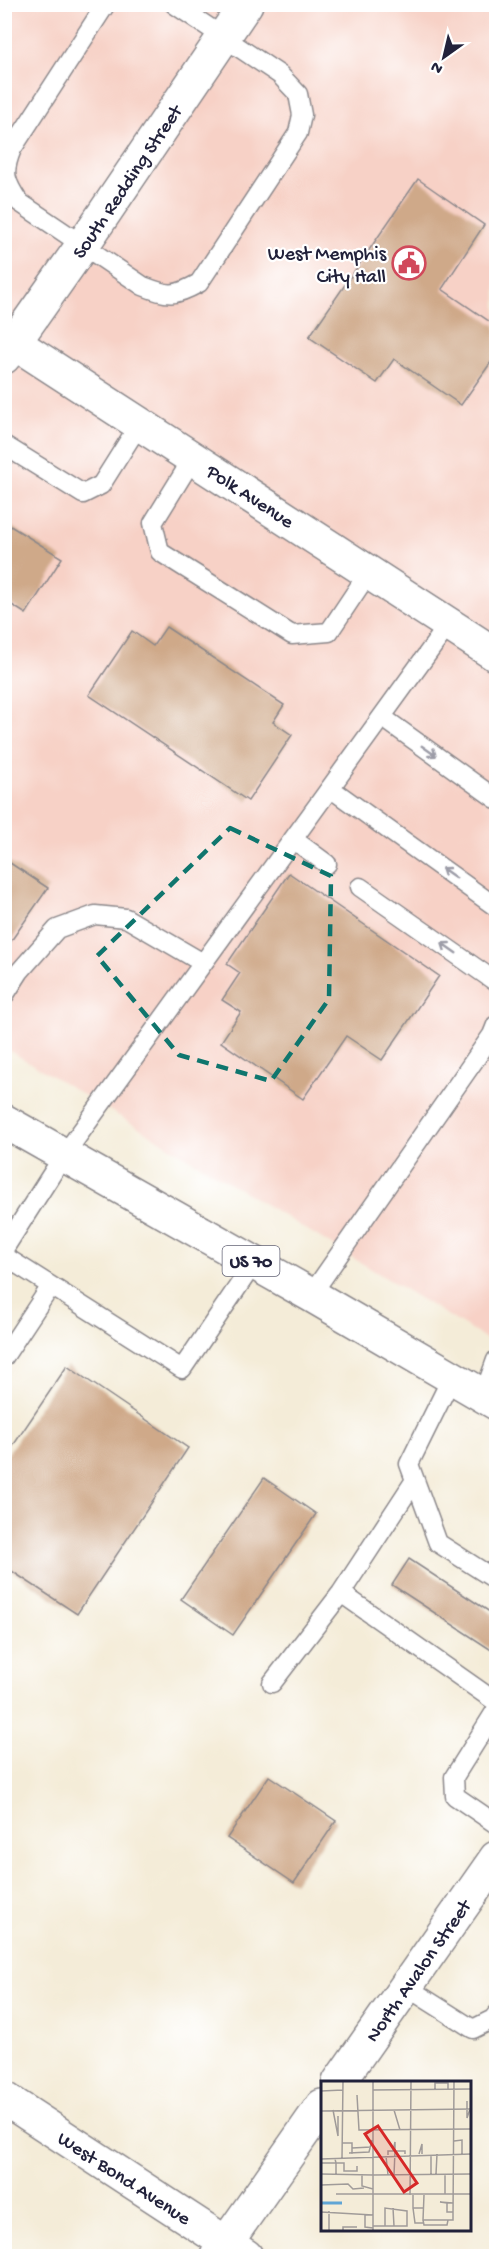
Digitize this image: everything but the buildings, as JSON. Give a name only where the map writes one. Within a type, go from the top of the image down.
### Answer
[{"type":"street","name":"South Redding Street","points":[[8,345],[82,246],[246,4]]},
{"type":"street","name":"Polk Avenue","points":[[8,345],[140,423],[496,655]]},
{"type":"street","name":"US 70","points":[[4,1121],[490,1399]]},
{"type":"street","name":"North Avalon Street","points":[[340,2081],[496,1858]]},
{"type":"street","name":"West Bond Avenue","points":[[4,2098],[230,2252]]},
{"type":"street","points":[[230,2252],[321,2108]]},
{"type":"lane","points":[[106,4],[12,149],[4,167],[10,188],[19,202],[143,286],[165,295],[184,291],[199,283],[298,133],[302,115],[298,94],[280,75],[174,4]]},
{"type":"lane","points":[[4,445],[83,494],[101,485],[140,423]]},
{"type":"lane","points":[[193,458],[153,523],[160,552],[292,635],[329,632],[369,572]]},
{"type":"lane","points":[[4,1249],[64,1155],[449,624]]},
{"type":"lane","points":[[382,717],[496,800]]},
{"type":"lane","points":[[330,788],[496,906]]},
{"type":"lane","points":[[293,839],[327,864]]},
{"type":"lane","points":[[360,887],[496,982]]},
{"type":"lane","points":[[4,996],[20,971],[57,929],[94,915],[126,918],[203,963]]},
{"type":"lane","points":[[311,1295],[486,1044],[496,1025]]},
{"type":"lane","points":[[4,1256],[182,1369],[254,1263]]},
{"type":"lane","points":[[4,1357],[51,1286]]},
{"type":"lane","points":[[490,1399],[496,1360]]},
{"type":"lane","points":[[452,1377],[409,1464],[438,1543],[496,1581]]},
{"type":"lane","points":[[273,1683],[341,1593],[415,1480]]},
{"type":"lane","points":[[341,1593],[496,1702]]},
{"type":"lane","points":[[496,1710],[454,1777],[455,1796],[496,1824]]},
{"type":"lane","points":[[405,1986],[473,2028],[493,2019],[496,2015]]},
{"type":"highlighted area","points":[[230,828],[331,876],[329,999],[271,1081],[179,1055],[97,956]]},
{"type":"shaded area","points":[[5,5],[496,5],[496,1345],[5,1048]]},
{"type":"place","name":"West Memphis City Hall","points":[[409,263]]}]
